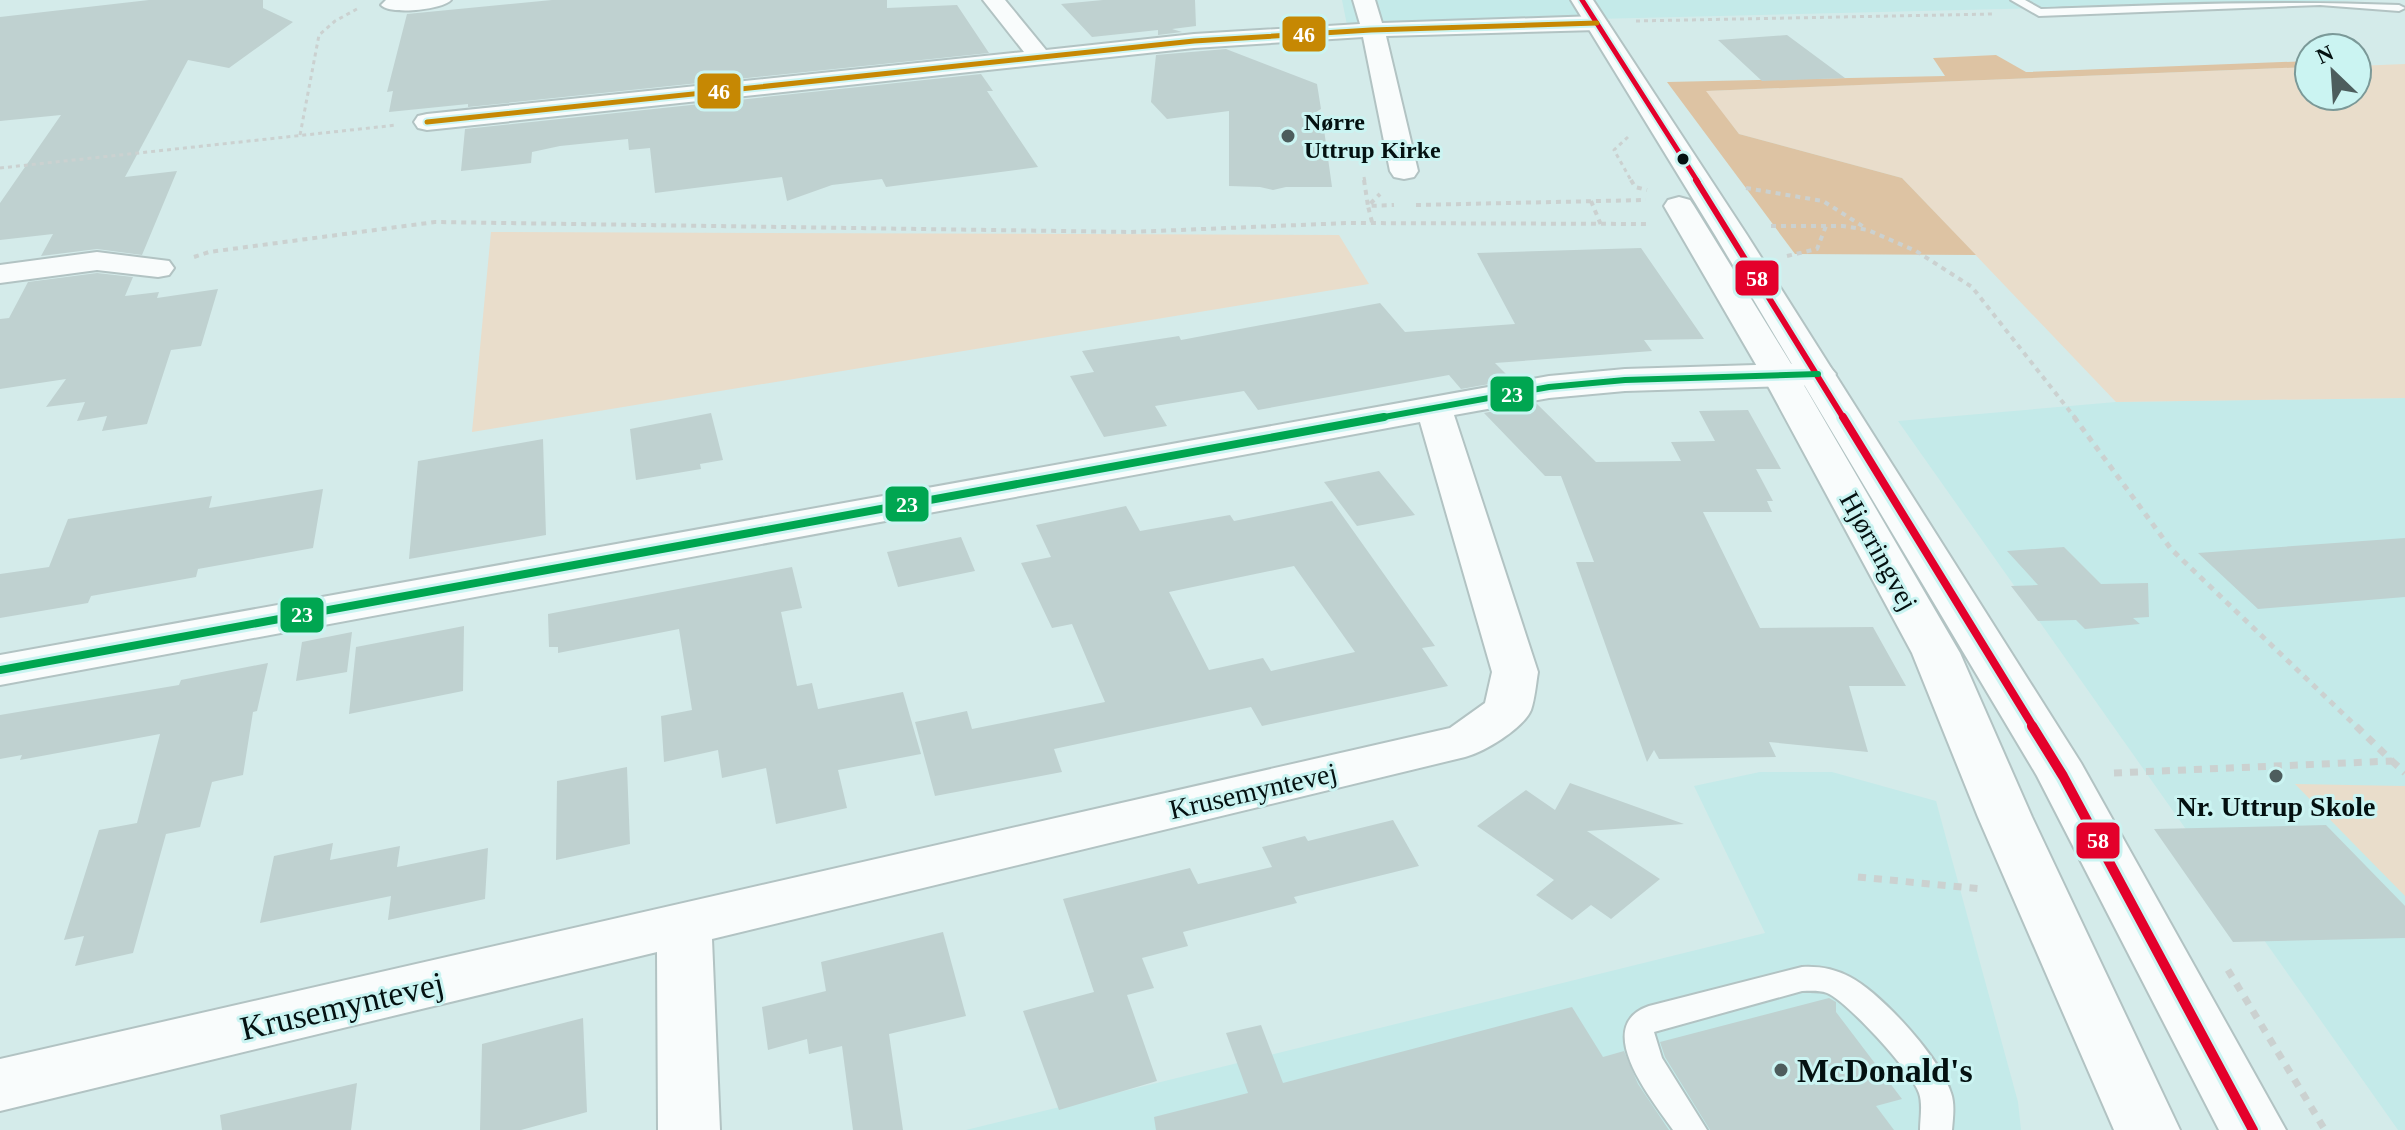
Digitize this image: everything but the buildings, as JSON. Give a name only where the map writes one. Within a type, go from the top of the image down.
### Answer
[{"type":"main road","name":"Hjørringvej","points":[[1559,0],[1584,16],[1678,203]]},
{"type":"main road","name":"Hjørringvej","points":[[1584,16],[1619,104]]},
{"type":"main road","name":"Hjørringvej","points":[[1635,131],[1678,203],[1799,375],[2063,776],[2253,1130]]},
{"type":"main road","name":"Hjørringvej","points":[[1799,375],[1936,653],[2005,817],[2147,1130]]},
{"type":"street","points":[[392,5],[440,0]]},
{"type":"street","points":[[994,0],[1039,56]]},
{"type":"street","points":[[1364,0],[1379,52],[1404,171]]},
{"type":"street","points":[[427,122],[1194,41],[1584,16]]},
{"type":"street","points":[[0,274],[97,261],[158,268]]},
{"type":"street","points":[[0,670],[1549,387],[1799,375]]},
{"type":"street","name":"Krusemyntevej","points":[[0,1085],[1465,741],[1507,710],[1515,672],[1434,408]]},
{"type":"street","points":[[684,926],[689,1130]]},
{"type":"lane","points":[[2017,0],[2039,13],[2320,2],[2399,8]]},
{"type":"lane","points":[[1691,1130],[1643,1053],[1637,1039],[1639,1027],[1649,1019],[1802,979],[1821,977],[1842,986],[1859,999],[1922,1070],[1935,1092],[1936,1130]]},
{"type":"path","points":[[300,135],[319,35],[335,21],[362,7]]},
{"type":"path","points":[[1584,16],[2039,13]]},
{"type":"path","points":[[0,168],[427,122]]},
{"type":"path","points":[[1635,131],[1614,150],[1635,187],[1678,203]]},
{"type":"path","points":[[1601,225],[1591,201],[1678,203],[1777,191],[1823,201],[1868,230],[1916,251],[1972,287],[2088,435],[2171,549],[2405,773]]},
{"type":"path","points":[[158,268],[209,252],[435,222],[1131,232],[1348,223],[1601,225],[1678,203]]},
{"type":"path","points":[[1766,226],[1868,230]]},
{"type":"path","points":[[1787,256],[1817,249],[1826,226]]},
{"type":"path","points":[[2063,776],[2392,761]]},
{"type":"path","points":[[1858,877],[2042,895]]},
{"type":"shaded area","points":[[1342,0],[2369,0],[1347,25]]},
{"type":"shaded area","points":[[1996,55],[2026,72],[2293,62],[2293,68],[1706,91],[1739,134],[1902,178],[1976,255],[1795,254],[1667,82],[1945,76],[1933,58]]},
{"type":"shaded area","points":[[2405,64],[2405,398],[2116,402],[1902,178],[1739,134],[1705,91],[2293,68],[2293,112],[2373,112],[2373,65]]},
{"type":"shaded area","points":[[491,232],[1339,235],[1369,284],[472,432]]},
{"type":"shaded area","name":"Nr. Uttrup Skole","points":[[2405,398],[2405,1130],[2398,1130],[1898,421],[2116,402]]},
{"type":"shaded area","points":[[1760,772],[1832,772],[1936,801],[2018,1102],[2021,1130],[966,1130],[1765,933],[1694,786]]},
{"type":"shaded area","points":[[2295,784],[2405,786],[2405,896]]},
{"type":"transit line","name":"58","points":[[1582,0],[1731,235],[2063,776],[2253,1130]]},
{"type":"transit line","name":"46","points":[[427,122],[1194,41],[1371,30],[1597,23]]},
{"type":"transit line","name":"23","points":[[0,670],[1549,387],[1625,380],[1818,374]]},
{"type":"place","name":"Nørre Uttrup Kirke","points":[[1288,136]]},
{"type":"place","name":"Nr. Uttrup Skole","points":[[2276,776]]},
{"type":"place","name":"McDonald's","points":[[1781,1070]]}]
